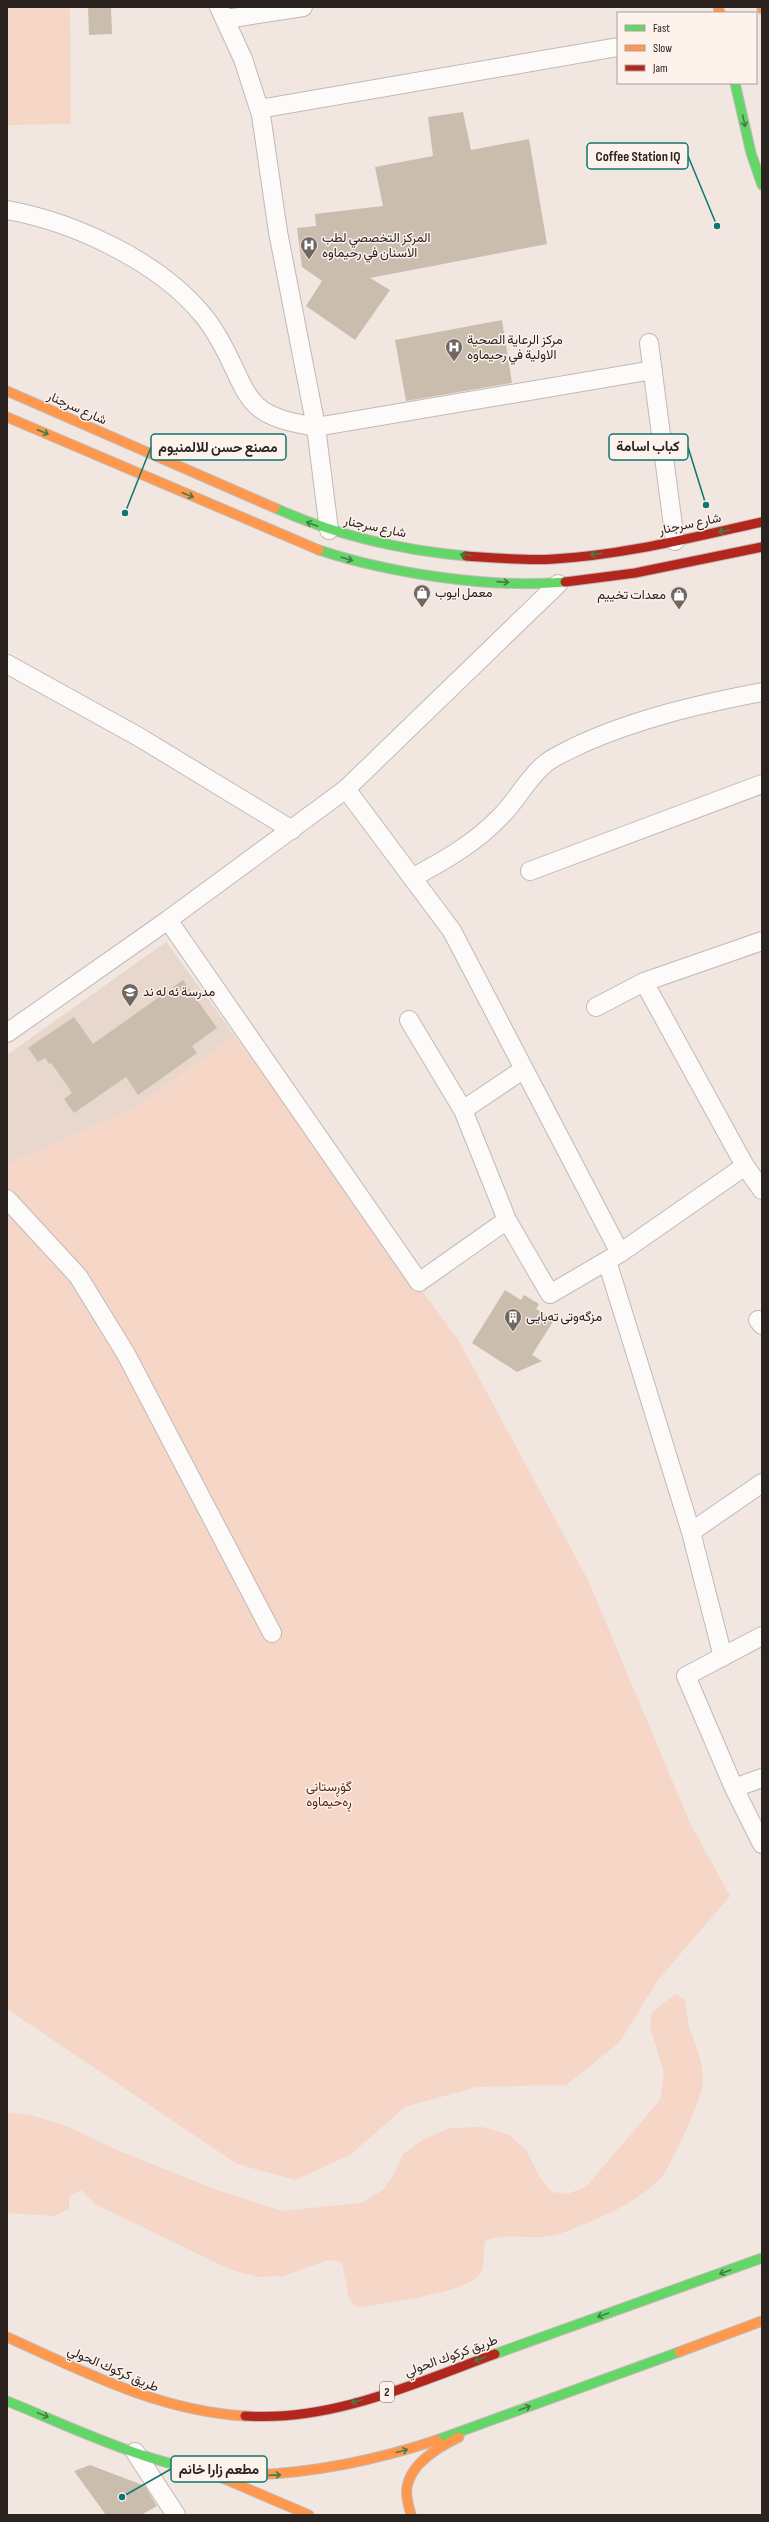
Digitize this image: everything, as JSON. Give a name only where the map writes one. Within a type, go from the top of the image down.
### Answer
[{"type":"main road","points":[[735,84],[751,153],[762,185]]},
{"type":"main road","name":"شارع سرجنار","points":[[7,391],[302,544],[363,563],[433,576],[510,583],[558,584],[620,576],[762,547]]},
{"type":"main road","name":"شارع سرجنار","points":[[7,417],[329,530],[361,539],[416,549],[522,559],[580,556],[675,541],[762,522]]},
{"type":"main road","name":"طريق كركوك الحولي","points":[[7,2337],[131,2393],[175,2407],[221,2415],[268,2417],[314,2412],[384,2393],[762,2258]]},
{"type":"main road","points":[[7,2401],[135,2452],[162,2461],[208,2472],[254,2476],[293,2474],[347,2466],[429,2443],[762,2321]]},
{"type":"main road","points":[[411,2515],[407,2487],[417,2468],[450,2441],[500,2417]]},
{"type":"main road","points":[[208,2472],[309,2515]]},
{"type":"street","points":[[303,7],[222,13],[243,59],[259,109],[278,232],[316,427],[329,530]]},
{"type":"street","points":[[259,109],[617,48]]},
{"type":"street","points":[[7,210],[48,219],[121,251],[166,280],[202,314],[227,354],[249,397],[257,406],[282,419],[316,427],[653,370]]},
{"type":"street","points":[[649,343],[675,541]]},
{"type":"street","points":[[7,1033],[168,920],[346,789],[558,584]]},
{"type":"street","points":[[7,664],[138,737],[292,830]]},
{"type":"street","points":[[412,878],[454,854],[481,835],[515,801],[528,781],[547,762],[599,736],[629,725],[705,703],[762,692]]},
{"type":"street","points":[[530,871],[762,784]]},
{"type":"street","points":[[346,789],[452,931],[524,1069],[614,1257],[691,1532],[723,1657]]},
{"type":"street","points":[[168,920],[419,1282],[507,1220]]},
{"type":"street","points":[[596,1007],[644,982],[762,941]]},
{"type":"street","points":[[644,982],[745,1166],[762,1190]]},
{"type":"street","points":[[409,1020],[463,1110],[507,1220],[550,1294],[614,1257],[745,1166]]},
{"type":"street","points":[[463,1110],[524,1069]]},
{"type":"street","points":[[7,1199],[78,1276],[126,1354],[272,1633]]},
{"type":"street","points":[[691,1532],[762,1483]]},
{"type":"street","points":[[762,1636],[686,1676],[734,1788],[762,1844]]},
{"type":"street","points":[[734,1788],[762,1778]]},
{"type":"street","points":[[135,2452],[176,2515]]},
{"type":"shaded area","points":[[166,942],[235,1036],[133,1109],[7,1165],[7,1055]]},
{"type":"green space","points":[[7,7],[70,7],[71,124],[7,125]]},
{"type":"green space","name":"گۆڕستانی ڕەحیماوە","points":[[235,1036],[459,1341],[588,1580],[690,1823],[730,1896],[658,1980],[619,2043],[566,2085],[476,2087],[405,2107],[350,2155],[295,2180],[237,2164],[7,2009],[7,1165],[133,1109]]},
{"type":"green space","points":[[675,1994],[684,1999],[686,2005],[690,2031],[702,2066],[703,2080],[701,2093],[694,2112],[674,2156],[663,2175],[655,2184],[630,2202],[600,2218],[571,2230],[550,2236],[512,2236],[494,2238],[485,2241],[482,2271],[472,2281],[459,2287],[423,2296],[357,2307],[349,2299],[342,2262],[328,2260],[283,2276],[259,2277],[231,2270],[95,2204],[81,2190],[69,2197],[69,2209],[54,2216],[7,2213],[7,2112],[34,2116],[69,2127],[119,2151],[214,2189],[282,2211],[361,2203],[383,2190],[395,2173],[403,2154],[422,2140],[450,2128],[482,2127],[509,2135],[526,2150],[540,2178],[552,2192],[567,2194],[586,2187],[660,2100],[664,2072],[650,2027],[652,2012]]},
{"type":"building","points":[[88,7],[111,7],[112,34],[89,35]]},
{"type":"building","points":[[463,112],[471,150],[529,139],[547,244],[370,278],[390,290],[355,340],[306,306],[322,281],[302,267],[297,228],[316,226],[315,214],[383,206],[375,167],[433,156],[428,117]]},
{"type":"building","name":"مركز الرعاية الصحیة الاولية في رحيماوه","points":[[502,320],[512,383],[406,401],[395,340]]},
{"type":"building","points":[[183,980],[217,1028],[192,1046],[197,1053],[138,1095],[126,1077],[74,1113],[64,1099],[72,1093],[69,1088],[51,1063],[49,1064],[45,1058],[38,1062],[28,1048],[74,1017],[93,1044]]},
{"type":"building","name":"مزگەوتی تەبایی","points":[[505,1290],[521,1300],[524,1295],[539,1304],[536,1309],[554,1320],[532,1355],[542,1361],[517,1372],[472,1343]]},
{"type":"building","points":[[90,2465],[145,2486],[157,2506],[141,2515],[106,2515],[74,2471]]},
{"type":"traffic: fast","points":[[735,84],[751,153],[762,185]]},
{"type":"traffic: fast","points":[[275,508],[321,526],[368,540],[417,550],[466,556]]},
{"type":"traffic: fast","points":[[319,550],[376,566],[440,577],[505,583],[536,584],[565,582]]},
{"type":"traffic: fast","points":[[495,2354],[762,2258]]},
{"type":"traffic: fast","points":[[437,2440],[679,2352]]},
{"type":"traffic: fast","points":[[7,2401],[97,2439],[159,2460],[191,2468],[223,2473],[255,2475]]},
{"type":"traffic: slow","points":[[718,7],[720,12]]},
{"type":"traffic: slow","points":[[7,391],[275,508]]},
{"type":"traffic: slow","points":[[7,417],[319,550]]},
{"type":"traffic: slow","points":[[679,2352],[762,2321]]},
{"type":"traffic: slow","points":[[7,2337],[93,2376],[152,2398],[213,2413],[245,2416]]},
{"type":"traffic: slow","points":[[411,2515],[406,2494],[407,2487],[414,2470],[435,2451],[459,2437]]},
{"type":"traffic: slow","points":[[255,2475],[302,2471],[347,2464],[437,2440]]},
{"type":"traffic: slow","points":[[213,2474],[309,2515]]},
{"type":"traffic: jam","points":[[466,556],[532,560],[607,554],[659,545],[762,522]]},
{"type":"traffic: jam","points":[[565,582],[635,573],[762,547]]},
{"type":"traffic: jam","points":[[245,2416],[277,2416],[310,2413],[342,2407],[404,2388],[495,2354]]},
{"type":"place","name":"Coffee Station IQ","points":[[717,226]]},
{"type":"place","name":"المركز التخصصي لطب الاسنان في رحيماوه","points":[[309,260]]},
{"type":"place","name":"مركز الرعاية الصحیة الاولية في رحيماوه","points":[[454,362]]},
{"type":"place","name":"كباب اسامة","points":[[706,505]]},
{"type":"place","name":"مصنع حسن للالمنيوم","points":[[125,513]]},
{"type":"place","name":"معمل ايوب","points":[[422,608]]},
{"type":"place","name":"معدات تخييم","points":[[679,610]]},
{"type":"place","name":"مدرسة ئه له ند","points":[[130,1007]]},
{"type":"place","name":"مزگەوتی تەبایی","points":[[513,1332]]},
{"type":"place","name":"مطعم زارا خانم","points":[[122,2497]]}]
